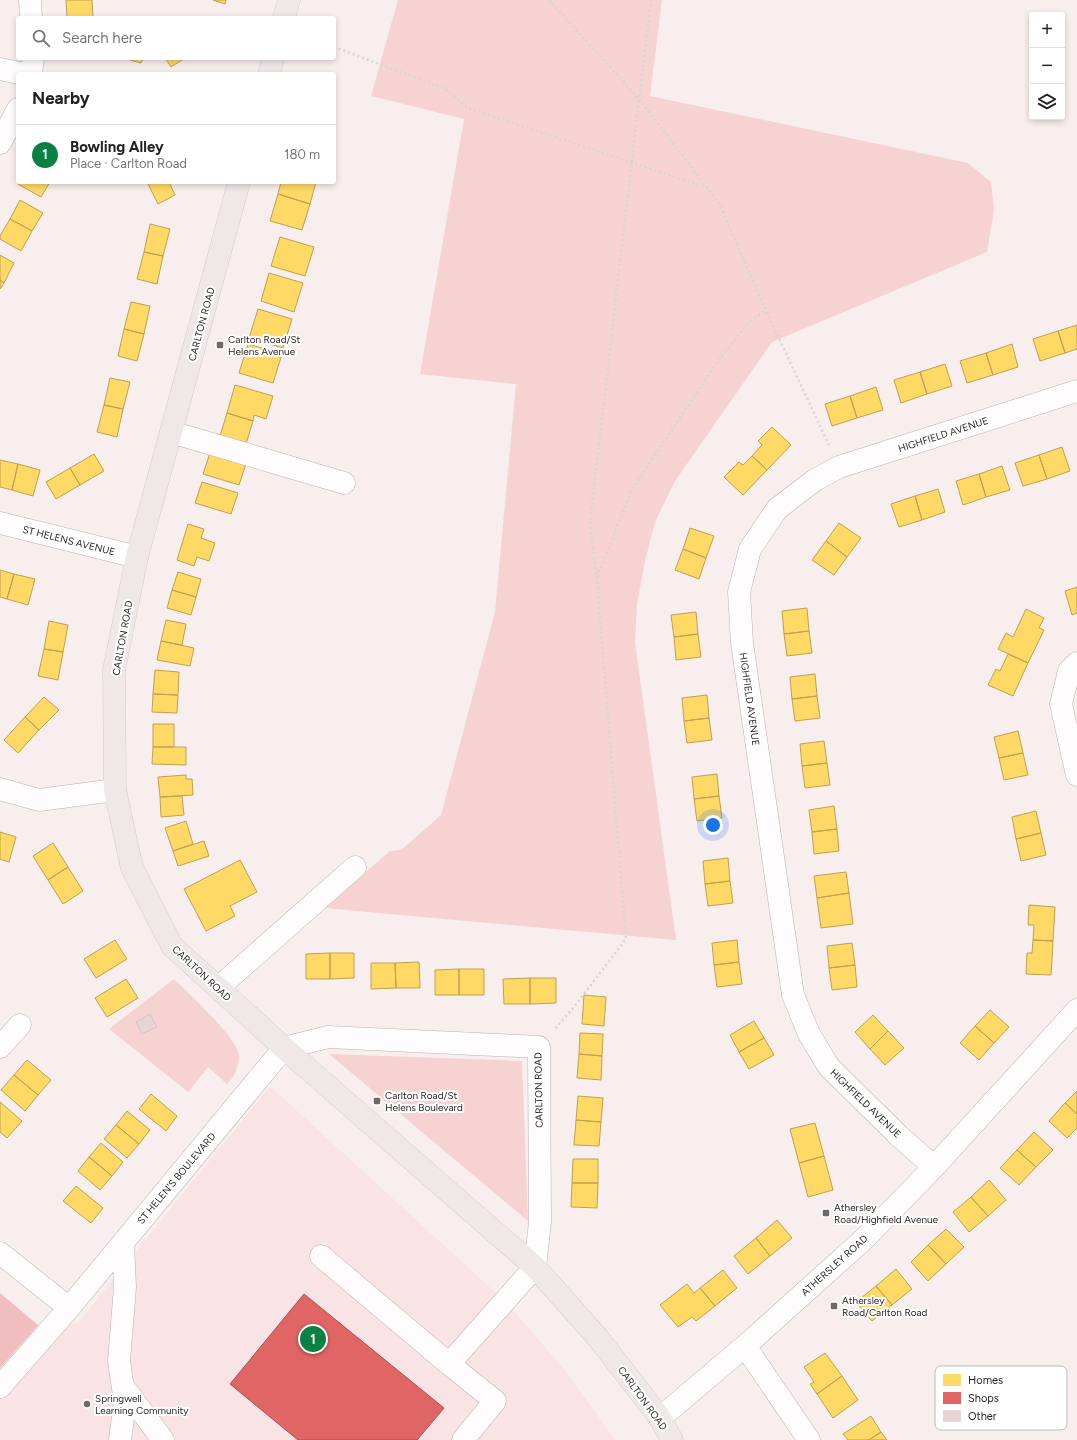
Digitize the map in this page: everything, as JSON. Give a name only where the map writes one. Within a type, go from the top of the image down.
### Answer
[{"type":"main road","points":[[285,16],[289,0]]},
{"type":"main road","points":[[270,72],[272,60]]},
{"type":"main road","name":"CARLTON ROAD","points":[[238,184],[138,557],[114,670],[115,790],[132,868],[172,946],[284,1048],[535,1267],[598,1338],[660,1418],[672,1440]]},
{"type":"street","points":[[30,0],[31,16]]},
{"type":"street","points":[[31,72],[33,60]]},
{"type":"street","points":[[0,69],[16,72]]},
{"type":"street","points":[[0,143],[16,113]]},
{"type":"street","name":"HIGHFIELD AVENUE","points":[[934,1167],[898,1135],[829,1067],[809,1034],[793,995],[742,643],[739,592],[750,549],[777,509],[815,480],[839,467],[1077,391]]},
{"type":"street","points":[[172,432],[344,483]]},
{"type":"street","name":"ST HELENS AVENUE","points":[[0,523],[138,557]]},
{"type":"street","points":[[1077,663],[1069,671],[1061,704],[1077,775]]},
{"type":"street","points":[[0,790],[39,800],[115,790]]},
{"type":"street","points":[[218,988],[355,867]]},
{"type":"street","name":"ATHERSLEY ROAD","points":[[660,1418],[745,1346],[863,1240],[934,1167],[1077,1010]]},
{"type":"street","points":[[0,1047],[20,1025]]},
{"type":"street","name":"CARLTON ROAD","points":[[284,1048],[328,1037],[538,1047],[540,1222],[535,1267]]},
{"type":"street","name":"ST HELEN'S BOULEVARD","points":[[0,1387],[69,1308],[284,1048]]},
{"type":"street","points":[[120,1440],[125,1402],[119,1361],[120,1330],[125,1287],[122,1243]]},
{"type":"street","points":[[0,1253],[69,1308]]},
{"type":"street","points":[[321,1256],[495,1401],[463,1440]]},
{"type":"street","points":[[449,1364],[535,1267]]},
{"type":"street","points":[[745,1346],[809,1440]]},
{"type":"street","points":[[123,1386],[163,1440]]},
{"type":"path","points":[[549,0],[638,99],[719,203],[766,311],[839,467]]},
{"type":"path","points":[[538,1047],[574,1007],[626,939],[590,523],[638,99],[651,0]]},
{"type":"path","points":[[336,48],[446,89],[468,108],[708,188]]},
{"type":"path","points":[[596,579],[632,489],[716,364],[749,322],[766,311]]},
{"type":"shaded area","points":[[398,0],[662,0],[650,96],[968,163],[991,182],[994,210],[987,252],[772,342],[675,481],[655,522],[645,561],[637,604],[635,642],[676,940],[324,908],[390,851],[401,850],[441,815],[495,612],[516,384],[420,374],[464,119],[371,96]]},
{"type":"shaded area","points":[[174,979],[212,1016],[231,1038],[237,1048],[239,1056],[237,1068],[227,1084],[208,1067],[188,1092],[109,1029]]},
{"type":"shaded area","points":[[329,1054],[522,1061],[528,1221]]},
{"type":"shaded area","points":[[270,1086],[508,1304],[568,1374],[615,1440],[0,1440],[0,1368],[38,1325],[78,1323]]},
{"type":"shaded area","points":[[0,1293],[38,1325],[0,1368]]},
{"type":"building: Homes","points":[[66,0],[92,0],[93,16],[67,16]]},
{"type":"building: Homes","points":[[213,0],[226,0],[225,4]]},
{"type":"building: Homes","points":[[130,60],[142,60],[141,63]]},
{"type":"building: Homes","points":[[166,60],[182,60],[171,67]]},
{"type":"building: Homes","points":[[18,184],[49,184],[41,197]]},
{"type":"building: Homes","points":[[148,184],[170,184],[175,195],[158,204]]},
{"type":"building: Homes","points":[[280,184],[315,184],[310,204],[278,194]]},
{"type":"building: Homes","points":[[278,194],[310,204],[302,230],[270,221]]},
{"type":"building: Homes","points":[[20,200],[43,213],[32,231],[10,219]]},
{"type":"building: Homes","points":[[10,219],[32,231],[21,251],[0,239],[0,236]]},
{"type":"building: Homes","points":[[150,224],[170,229],[163,256],[144,252]]},
{"type":"building: Homes","points":[[280,237],[314,247],[305,276],[271,266]]},
{"type":"building: Homes","points":[[144,252],[163,256],[157,284],[137,279]]},
{"type":"building: Homes","points":[[0,255],[14,263],[4,283],[0,280]]},
{"type":"building: Homes","points":[[269,273],[303,283],[294,312],[261,301]]},
{"type":"building: Homes","points":[[0,280],[4,283],[0,289]]},
{"type":"building: Homes","points":[[131,302],[150,306],[144,334],[124,329]]},
{"type":"building: Homes","points":[[258,309],[292,319],[283,348],[249,338]]},
{"type":"building: Homes","points":[[1077,325],[1077,349],[1065,353],[1058,331]]},
{"type":"building: Homes","points":[[124,329],[144,334],[137,361],[118,356]]},
{"type":"building: Homes","points":[[1058,331],[1065,353],[1040,361],[1033,339]]},
{"type":"building: Homes","points":[[248,344],[282,354],[273,383],[239,373]]},
{"type":"building: Homes","points":[[1012,344],[1018,367],[993,375],[986,353]]},
{"type":"building: Homes","points":[[986,353],[993,375],[967,383],[960,361]]},
{"type":"building: Homes","points":[[945,364],[952,386],[927,394],[920,372]]},
{"type":"building: Homes","points":[[920,372],[927,394],[901,403],[894,380]]},
{"type":"building: Homes","points":[[110,378],[130,382],[123,409],[104,405]]},
{"type":"building: Homes","points":[[235,385],[273,396],[266,419],[254,415],[253,421],[227,413]]},
{"type":"building: Homes","points":[[876,387],[883,410],[857,418],[850,396]]},
{"type":"building: Homes","points":[[850,396],[857,418],[832,426],[825,404]]},
{"type":"building: Homes","points":[[104,405],[123,409],[117,437],[97,432]]},
{"type":"building: Homes","points":[[227,413],[253,421],[245,447],[219,439]]},
{"type":"building: Homes","points":[[772,427],[791,445],[767,470],[752,456],[762,445],[758,441]]},
{"type":"building: Homes","points":[[1062,447],[1070,471],[1047,479],[1039,455]]},
{"type":"building: Homes","points":[[210,453],[246,464],[239,485],[203,474]]},
{"type":"building: Homes","points":[[94,454],[104,471],[80,485],[70,468]]},
{"type":"building: Homes","points":[[1039,455],[1047,479],[1023,486],[1015,463]]},
{"type":"building: Homes","points":[[752,456],[767,470],[743,495],[724,477],[739,462],[743,465]]},
{"type":"building: Homes","points":[[0,460],[18,464],[12,490],[0,487]]},
{"type":"building: Homes","points":[[18,464],[40,470],[33,496],[12,490]]},
{"type":"building: Homes","points":[[1002,466],[1010,490],[986,497],[979,474]]},
{"type":"building: Homes","points":[[70,468],[80,485],[56,499],[46,482]]},
{"type":"building: Homes","points":[[979,474],[986,497],[963,505],[956,481]]},
{"type":"building: Homes","points":[[202,482],[238,493],[231,514],[195,503]]},
{"type":"building: Homes","points":[[938,489],[945,512],[922,520],[915,496]]},
{"type":"building: Homes","points":[[915,496],[922,520],[899,527],[891,504]]},
{"type":"building: Homes","points":[[839,523],[861,538],[847,557],[826,541]]},
{"type":"building: Homes","points":[[188,524],[204,529],[201,538],[215,543],[209,561],[197,557],[194,566],[177,560]]},
{"type":"building: Homes","points":[[690,528],[714,536],[706,558],[683,549]]},
{"type":"building: Homes","points":[[826,541],[847,557],[834,575],[812,560]]},
{"type":"building: Homes","points":[[683,549],[706,558],[699,579],[675,570]]},
{"type":"building: Homes","points":[[0,570],[14,574],[7,599],[0,597]]},
{"type":"building: Homes","points":[[178,572],[201,579],[196,597],[172,590]]},
{"type":"building: Homes","points":[[14,574],[35,579],[28,605],[7,599]]},
{"type":"building: Homes","points":[[1077,587],[1077,613],[1072,615],[1065,591]]},
{"type":"building: Homes","points":[[172,590],[196,597],[191,615],[167,608]]},
{"type":"building: Homes","points":[[807,608],[809,631],[784,634],[782,611]]},
{"type":"building: Homes","points":[[1026,609],[1044,618],[1039,628],[1044,630],[1028,663],[998,649],[1006,633],[1013,637]]},
{"type":"building: Homes","points":[[696,612],[698,634],[674,637],[671,615]]},
{"type":"building: Homes","points":[[166,620],[186,624],[182,645],[161,641]]},
{"type":"building: Homes","points":[[49,621],[68,625],[63,652],[44,649]]},
{"type":"building: Homes","points":[[809,631],[812,653],[787,656],[784,634]]},
{"type":"building: Homes","points":[[698,634],[701,657],[676,660],[674,637]]},
{"type":"building: Homes","points":[[161,641],[194,648],[190,666],[157,660]]},
{"type":"building: Homes","points":[[44,649],[63,652],[58,680],[38,676]]},
{"type":"building: Homes","points":[[1008,654],[1028,663],[1013,696],[988,685],[996,669],[1000,671]]},
{"type":"building: Homes","points":[[155,670],[179,672],[178,695],[153,694]]},
{"type":"building: Homes","points":[[815,674],[817,696],[792,699],[790,677]]},
{"type":"building: Homes","points":[[153,694],[178,695],[177,713],[152,712]]},
{"type":"building: Homes","points":[[707,695],[709,718],[684,721],[682,698]]},
{"type":"building: Homes","points":[[817,696],[820,718],[795,721],[792,699]]},
{"type":"building: Homes","points":[[44,697],[59,710],[39,730],[25,717]]},
{"type":"building: Homes","points":[[25,717],[39,730],[18,753],[4,740]]},
{"type":"building: Homes","points":[[709,718],[712,740],[687,743],[684,721]]},
{"type":"building: Homes","points":[[153,724],[174,724],[174,747],[153,747]]},
{"type":"building: Homes","points":[[1018,731],[1023,753],[999,758],[994,737]]},
{"type":"building: Homes","points":[[824,741],[827,763],[802,766],[800,744]]},
{"type":"building: Homes","points":[[153,747],[186,747],[186,765],[152,764]]},
{"type":"building: Homes","points":[[1023,753],[1028,775],[1004,780],[999,758]]},
{"type":"building: Homes","points":[[827,763],[830,785],[805,788],[802,766]]},
{"type":"building: Homes","points":[[717,774],[719,796],[694,799],[692,777]]},
{"type":"building: Homes","points":[[186,775],[186,779],[192,779],[193,795],[160,797],[158,777]]},
{"type":"building: Homes","points":[[182,796],[184,815],[161,817],[160,797]]},
{"type":"building: Homes","points":[[719,796],[722,818],[697,821],[694,799]]},
{"type":"building: Homes","points":[[834,806],[837,829],[812,832],[809,810]]},
{"type":"building: Homes","points":[[1036,811],[1041,833],[1016,839],[1012,817]]},
{"type":"building: Homes","points":[[186,821],[193,844],[173,851],[165,828]]},
{"type":"building: Homes","points":[[837,829],[839,851],[814,854],[812,832]]},
{"type":"building: Homes","points":[[0,832],[16,837],[9,862],[0,859]]},
{"type":"building: Homes","points":[[1041,833],[1046,855],[1021,861],[1016,839]]},
{"type":"building: Homes","points":[[204,841],[209,856],[178,866],[173,851]]},
{"type":"building: Homes","points":[[53,843],[68,867],[48,880],[33,856]]},
{"type":"building: Homes","points":[[728,858],[730,881],[705,884],[703,861]]},
{"type":"building: Homes","points":[[240,860],[257,892],[230,906],[235,916],[206,931],[184,889]]},
{"type":"building: Homes","points":[[68,867],[83,891],[63,904],[48,880]]},
{"type":"building: Homes","points":[[846,872],[849,893],[817,898],[814,876]]},
{"type":"building: Homes","points":[[730,881],[733,903],[708,906],[705,884]]},
{"type":"building: Homes","points":[[849,893],[853,924],[821,928],[817,898]]},
{"type":"building: Homes","points":[[1029,905],[1055,907],[1053,941],[1033,940],[1034,925],[1028,925]]},
{"type":"building: Homes","points":[[115,940],[127,959],[96,978],[84,959]]},
{"type":"building: Homes","points":[[737,940],[739,962],[714,965],[712,943]]},
{"type":"building: Homes","points":[[1033,940],[1053,941],[1051,975],[1026,974],[1027,953],[1032,953]]},
{"type":"building: Homes","points":[[852,943],[855,965],[829,968],[827,946]]},
{"type":"building: Homes","points":[[330,953],[330,979],[306,979],[306,954]]},
{"type":"building: Homes","points":[[330,953],[354,953],[354,978],[330,979]]},
{"type":"building: Homes","points":[[419,962],[420,988],[396,988],[395,963]]},
{"type":"building: Homes","points":[[739,962],[742,984],[717,987],[714,965]]},
{"type":"building: Homes","points":[[371,963],[395,963],[396,988],[371,989]]},
{"type":"building: Homes","points":[[855,965],[857,987],[832,990],[829,968]]},
{"type":"building: Homes","points":[[459,969],[459,995],[435,995],[435,970]]},
{"type":"building: Homes","points":[[459,969],[484,969],[484,995],[459,995]]},
{"type":"building: Homes","points":[[530,978],[530,1004],[504,1004],[503,979]]},
{"type":"building: Homes","points":[[530,978],[556,978],[556,1003],[530,1004]]},
{"type":"building: Homes","points":[[126,979],[138,998],[107,1017],[95,998]]},
{"type":"building: Homes","points":[[584,995],[606,997],[604,1026],[582,1024]]},
{"type":"building: Homes","points":[[990,1010],[1009,1027],[994,1043],[975,1026]]},
{"type":"building: Homes","points":[[873,1015],[888,1031],[870,1049],[855,1032]]},
{"type":"building: Homes","points":[[754,1021],[764,1038],[739,1052],[730,1035]]},
{"type":"building: Homes","points":[[975,1026],[994,1043],[979,1060],[960,1043]]},
{"type":"building: Homes","points":[[888,1031],[904,1048],[885,1065],[870,1049]]},
{"type":"building: Homes","points":[[580,1033],[603,1034],[602,1056],[579,1054]]},
{"type":"building: Homes","points":[[764,1038],[774,1055],[749,1069],[739,1052]]},
{"type":"building: Homes","points":[[579,1054],[602,1056],[601,1080],[577,1078]]},
{"type":"building: Homes","points":[[27,1060],[51,1080],[38,1095],[14,1075]]},
{"type":"building: Homes","points":[[14,1075],[38,1095],[25,1111],[1,1090]]},
{"type":"building: Homes","points":[[1077,1091],[1077,1114],[1065,1103]]},
{"type":"building: Homes","points":[[151,1094],[177,1116],[166,1131],[139,1109]]},
{"type":"building: Homes","points":[[578,1096],[603,1098],[601,1122],[576,1120]]},
{"type":"building: Homes","points":[[0,1102],[22,1121],[7,1138],[0,1132]]},
{"type":"building: Homes","points":[[1065,1103],[1077,1114],[1077,1128],[1067,1138],[1049,1121]]},
{"type":"building: Homes","points":[[127,1111],[150,1130],[139,1144],[116,1125]]},
{"type":"building: Homes","points":[[576,1120],[601,1122],[599,1146],[574,1145]]},
{"type":"building: Homes","points":[[815,1123],[824,1156],[799,1163],[790,1129]]},
{"type":"building: Homes","points":[[116,1125],[139,1144],[127,1158],[104,1139]]},
{"type":"building: Homes","points":[[1034,1132],[1053,1150],[1036,1167],[1017,1150]]},
{"type":"building: Homes","points":[[101,1143],[123,1162],[112,1176],[89,1157]]},
{"type":"building: Homes","points":[[1017,1150],[1036,1167],[1019,1185],[1000,1168]]},
{"type":"building: Homes","points":[[824,1156],[833,1190],[808,1197],[799,1163]]},
{"type":"building: Homes","points":[[89,1157],[112,1176],[100,1190],[78,1171]]},
{"type":"building: Homes","points":[[573,1159],[598,1159],[598,1183],[572,1183]]},
{"type":"building: Homes","points":[[989,1180],[1006,1200],[988,1216],[971,1197]]},
{"type":"building: Homes","points":[[572,1183],[598,1183],[597,1208],[571,1207]]},
{"type":"building: Homes","points":[[76,1186],[103,1208],[91,1223],[63,1201]]},
{"type":"building: Homes","points":[[971,1197],[988,1216],[969,1232],[953,1212]]},
{"type":"building: Homes","points":[[777,1220],[792,1238],[770,1256],[756,1238]]},
{"type":"building: Homes","points":[[946,1229],[964,1247],[946,1264],[928,1245]]},
{"type":"building: Homes","points":[[756,1238],[770,1256],[748,1274],[734,1256]]},
{"type":"building: Homes","points":[[928,1245],[946,1264],[928,1281],[911,1262]]},
{"type":"building: Homes","points":[[896,1269],[912,1289],[892,1305],[876,1286]]},
{"type":"building: Homes","points":[[723,1270],[737,1288],[715,1306],[700,1288]]},
{"type":"building: Homes","points":[[687,1284],[694,1293],[700,1288],[715,1306],[696,1321],[692,1317],[678,1327],[660,1305]]},
{"type":"building: Homes","points":[[876,1286],[892,1305],[872,1321],[856,1302]]},
{"type":"building: Homes","points":[[825,1353],[842,1376],[817,1394],[810,1384],[814,1382],[804,1367]]},
{"type":"building: Homes","points":[[842,1376],[858,1400],[833,1418],[817,1394]]},
{"type":"building: Homes","points":[[871,1416],[881,1432],[869,1440],[848,1440],[843,1434]]},
{"type":"building: Homes","points":[[881,1432],[887,1440],[869,1440]]},
{"type":"building: Shops","points":[[304,1294],[444,1408],[417,1440],[298,1440],[230,1384]]},
{"type":"building: Other","points":[[150,1014],[157,1027],[142,1034],[136,1022]]},
{"type":"place","name":"Carlton Road/St Helens Avenue","points":[[220,345]]},
{"type":"place","name":"Carlton Road/St Helens Boulevard","points":[[377,1101]]},
{"type":"place","name":"Athersley Road/Highfield Avenue","points":[[826,1213]]},
{"type":"place","name":"Athersley Road/Carlton Road","points":[[834,1306]]},
{"type":"place","name":"Bowling Alley","points":[[313,1339]]},
{"type":"place","name":"Springwell Learning Community","points":[[87,1404]]}]
